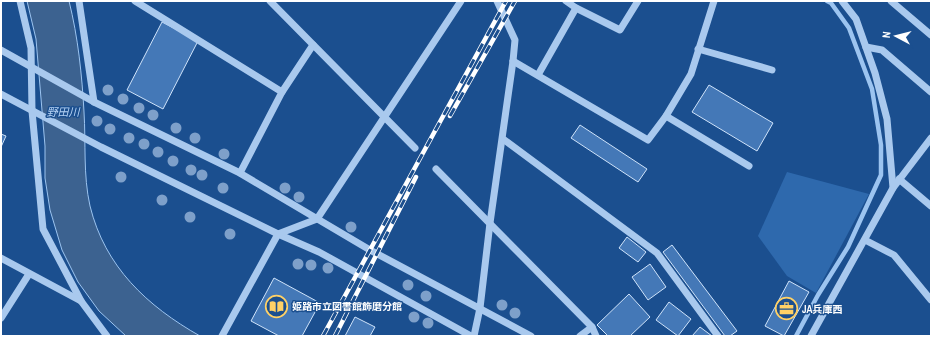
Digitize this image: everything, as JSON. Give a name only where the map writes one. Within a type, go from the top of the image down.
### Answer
[{"type":"street","points":[[20,1],[32,48],[32,111],[43,229],[81,301],[107,336]]},
{"type":"street","points":[[79,1],[94,102]]},
{"type":"street","points":[[135,1],[282,92]]},
{"type":"street","points":[[270,1],[415,148]]},
{"type":"street","points":[[222,336],[278,234],[317,219],[461,1]]},
{"type":"street","points":[[1,94],[101,147],[344,265],[473,336],[480,308],[515,40],[497,1]]},
{"type":"street","points":[[566,1],[576,8],[620,30],[638,1]]},
{"type":"street","points":[[513,61],[648,140],[666,116],[691,74],[714,1]]},
{"type":"street","points":[[842,1],[856,19],[875,73],[887,119],[893,188]]},
{"type":"street","points":[[891,1],[931,35]]},
{"type":"street","points":[[538,75],[576,8]]},
{"type":"street","points":[[240,173],[282,92],[313,45]]},
{"type":"street","points":[[866,47],[882,50],[931,92]]},
{"type":"street","points":[[698,49],[772,70]]},
{"type":"street","points":[[1,50],[33,70],[94,102],[240,173],[370,250],[531,336]]},
{"type":"street","points":[[666,116],[749,166]]},
{"type":"street","points":[[811,336],[893,188],[931,138]]},
{"type":"street","points":[[503,139],[657,253],[718,336]]},
{"type":"street","points":[[436,169],[592,327],[596,336]]},
{"type":"street","points":[[899,179],[931,206]]},
{"type":"street","points":[[865,240],[894,255],[931,300]]},
{"type":"street","points":[[1,258],[81,301]]},
{"type":"street","points":[[1,318],[29,274]]},
{"type":"street","points":[[580,336],[592,327]]},
{"type":"shaded area","points":[[787,172],[869,194],[816,293],[787,276],[758,236]]},
{"type":"water","name":"野田川","points":[[27,1],[69,1],[75,28],[81,70],[88,194],[97,228],[106,248],[117,266],[146,298],[163,312],[200,336],[126,336],[99,311],[78,282],[62,250],[50,210],[45,178],[45,146],[36,39]]},
{"type":"building","points":[[162,22],[198,41],[163,109],[127,90]]},
{"type":"building","points":[[709,85],[773,123],[757,151],[692,112]]},
{"type":"building","points":[[580,125],[647,169],[638,182],[571,138]]},
{"type":"building","points":[[1,134],[6,136],[1,147]]},
{"type":"building","points":[[627,237],[646,252],[638,262],[619,248]]},
{"type":"building","points":[[672,245],[737,331],[730,336],[725,336],[663,252]]},
{"type":"building","points":[[650,264],[666,287],[648,300],[632,277]]},
{"type":"building","points":[[274,278],[320,303],[302,336],[279,336],[251,321]]},
{"type":"building","name":"JA兵庫西","points":[[789,281],[809,292],[784,336],[765,326]]},
{"type":"building","points":[[629,294],[650,317],[630,336],[608,336],[597,325]]},
{"type":"building","points":[[669,302],[691,319],[678,336],[656,320]]},
{"type":"building","points":[[355,317],[375,327],[370,336],[345,336]]},
{"type":"building","points":[[700,327],[712,336],[692,336]]},
{"type":"waterway","points":[[796,336],[818,295],[848,247],[881,175],[881,145],[872,89],[849,28],[831,3],[827,1]]},
{"type":"railway","points":[[323,336],[506,1]]},
{"type":"railway","points":[[450,116],[515,1]]},
{"type":"railway","points":[[335,336],[416,177]]},
{"type":"place","name":"姫路市立図書館飾磨分館","points":[[276,306]]},
{"type":"place","name":"JA兵庫西","points":[[787,309]]}]
